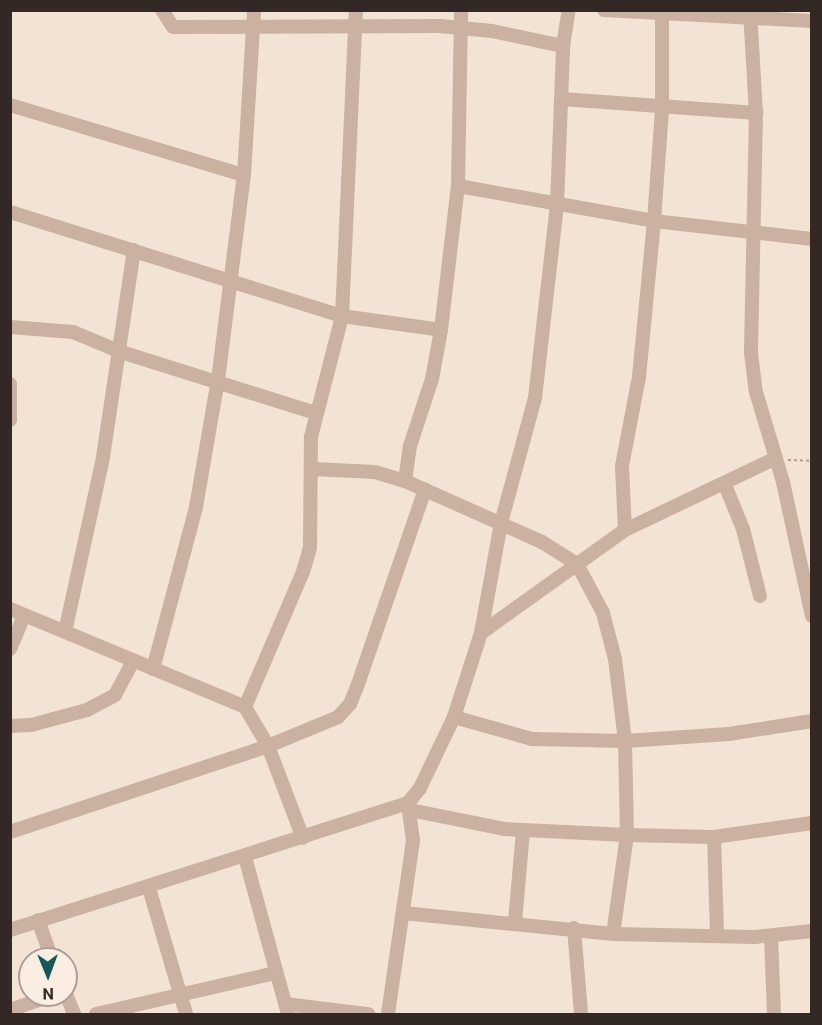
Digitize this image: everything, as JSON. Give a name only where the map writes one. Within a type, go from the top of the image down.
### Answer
[{"type":"street","points":[[162,10],[173,27],[355,26],[460,29],[564,46]]},
{"type":"street","points":[[153,669],[196,507],[218,380],[244,175],[254,10]]},
{"type":"street","points":[[245,707],[303,572],[310,547],[311,437],[316,413],[334,358],[342,316],[356,10]]},
{"type":"street","points":[[405,481],[410,446],[432,379],[441,330],[458,186],[461,10]]},
{"type":"street","points":[[388,1014],[413,840],[409,806],[454,717],[481,633],[501,523],[536,398],[557,206],[564,46],[569,10]]},
{"type":"street","points":[[604,10],[750,15],[812,21]]},
{"type":"street","points":[[625,530],[622,466],[639,377],[654,221],[662,109],[662,13]]},
{"type":"street","points":[[750,15],[756,113],[751,353],[756,392],[776,458],[812,616]]},
{"type":"street","points":[[562,99],[662,109],[756,113]]},
{"type":"street","points":[[10,105],[244,175]]},
{"type":"street","points":[[458,186],[557,206],[654,221],[812,239]]},
{"type":"street","points":[[10,212],[342,316],[441,330]]},
{"type":"street","points":[[65,632],[121,352],[134,250]]},
{"type":"street","points":[[10,327],[73,332],[121,352],[218,380],[316,413]]},
{"type":"street","points":[[10,384],[10,420]]},
{"type":"street","points":[[481,633],[625,530],[725,486],[776,458]]},
{"type":"street","points":[[312,469],[375,472],[405,481],[501,523],[577,564],[603,613],[615,659],[625,741],[627,835],[613,934]]},
{"type":"street","points":[[725,486],[743,529],[760,596]]},
{"type":"street","points":[[10,832],[268,746],[338,717],[350,704],[425,489]]},
{"type":"street","points":[[10,609],[132,663],[153,669],[245,707],[268,746],[303,838]]},
{"type":"street","points":[[10,649],[24,616]]},
{"type":"street","points":[[10,726],[31,725],[87,710],[115,695],[132,663]]},
{"type":"street","points":[[454,717],[532,739],[625,741],[729,734],[812,721]]},
{"type":"street","points":[[10,930],[409,806],[523,831],[714,837],[812,823]]},
{"type":"street","points":[[515,922],[523,831]]},
{"type":"street","points":[[714,837],[717,934]]},
{"type":"street","points":[[245,857],[286,1009],[368,1014]]},
{"type":"street","points":[[149,888],[186,1014]]},
{"type":"street","points":[[403,913],[515,922],[613,934],[771,936],[812,931]]},
{"type":"street","points":[[38,920],[48,947]]},
{"type":"street","points":[[574,928],[581,1014]]},
{"type":"street","points":[[771,936],[774,1014]]},
{"type":"street","points":[[96,1014],[181,998],[275,973]]},
{"type":"path","points":[[776,458],[812,461]]}]
